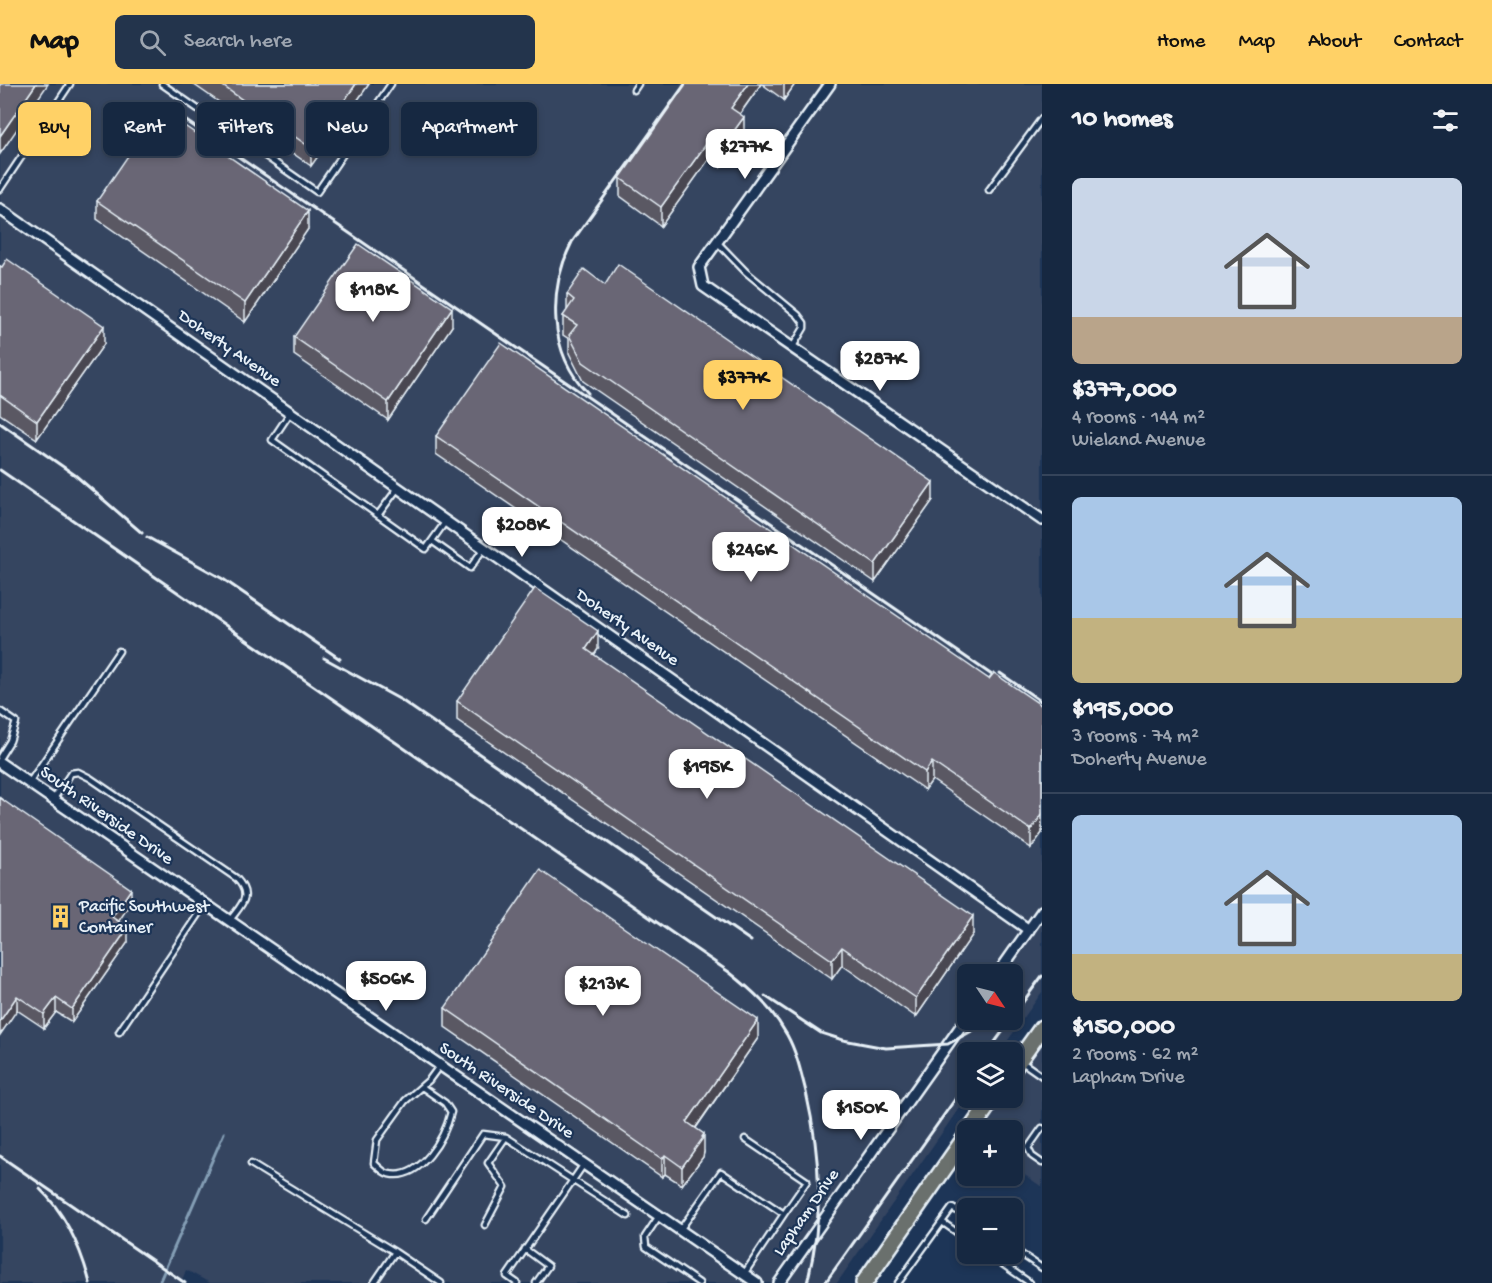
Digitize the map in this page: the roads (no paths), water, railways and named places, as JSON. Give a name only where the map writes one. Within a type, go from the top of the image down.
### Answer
[{"type":"main road","points":[[1023,1055],[1042,1028]]},
{"type":"main road","points":[[864,1283],[957,1150]]},
{"type":"street","points":[[830,84],[699,267],[703,286],[1042,520]]},
{"type":"street","name":"Doherty Avenue","points":[[0,209],[1029,930]]},
{"type":"street","name":"South Riverside Drive","points":[[0,763],[757,1283]]},
{"type":"street","points":[[1005,964],[1042,911]]},
{"type":"street","name":"Lapham Drive","points":[[778,1283],[958,1030]]},
{"type":"lane","points":[[0,189],[70,84]]},
{"type":"lane","points":[[162,84],[317,192],[391,84]]},
{"type":"lane","points":[[634,90],[638,84]]},
{"type":"lane","points":[[989,190],[1042,118]]},
{"type":"lane","points":[[717,242],[746,272],[798,315],[804,323],[804,328],[792,348]]},
{"type":"lane","points":[[291,412],[272,440],[426,549],[446,521]]},
{"type":"lane","points":[[378,515],[398,488]]},
{"type":"lane","points":[[432,541],[470,568],[484,548]]},
{"type":"lane","points":[[28,783],[119,651]]},
{"type":"lane","points":[[0,711],[16,722],[10,741],[0,757]]},
{"type":"lane","points":[[53,800],[71,773],[78,772],[226,871],[242,884],[245,891],[245,900],[229,921]]},
{"type":"lane","points":[[118,1032],[205,904]]},
{"type":"lane","points":[[422,1087],[445,1104],[451,1112],[447,1127],[419,1168],[401,1174],[387,1174],[374,1163],[377,1140],[405,1101],[422,1087],[440,1065]]},
{"type":"lane","points":[[1023,1068],[1042,1076]]},
{"type":"lane","points":[[1042,1128],[1028,1148],[1032,1156],[1042,1162]]},
{"type":"lane","points":[[426,1219],[483,1134],[506,1137],[627,1216]]},
{"type":"lane","points":[[485,1225],[505,1187],[488,1163],[506,1137]]},
{"type":"lane","points":[[744,1274],[807,1181],[745,1139]]},
{"type":"lane","points":[[251,1164],[395,1252],[441,1283]]},
{"type":"lane","points":[[517,1283],[507,1276],[584,1164]]},
{"type":"lane","points":[[680,1230],[721,1172],[784,1214]]},
{"type":"lane","points":[[898,1283],[952,1208],[957,1211]]},
{"type":"lane","points":[[659,1216],[645,1237],[646,1246],[699,1283]]},
{"type":"lane","points":[[942,1222],[957,1232]]},
{"type":"lane","points":[[525,1249],[548,1266],[536,1283]]},
{"type":"lane","points":[[374,1283],[395,1252]]},
{"type":"lane","points":[[1023,1255],[1042,1268]]},
{"type":"lane","points":[[1002,1264],[1030,1283]]},
{"type":"waterway","points":[[159,1283],[224,1133]]},
{"type":"railway","points":[[588,393],[575,377],[565,359],[559,340],[556,300],[564,261],[572,242],[685,84]]},
{"type":"railway","points":[[185,120],[1005,684]]},
{"type":"railway","points":[[0,423],[75,475],[142,533]]},
{"type":"railway","points":[[0,470],[729,972],[761,1000],[781,1025],[793,1049],[802,1078],[815,1140],[819,1188],[818,1211],[807,1283]]},
{"type":"railway","points":[[147,537],[223,579],[340,659]]},
{"type":"railway","points":[[324,658],[401,700],[751,941]]},
{"type":"railway","points":[[1000,673],[1042,702]]},
{"type":"railway","points":[[1023,1002],[1042,976]]},
{"type":"railway","points":[[765,996],[821,1033],[843,1040],[886,1048],[948,1044],[974,1030]]},
{"type":"railway","points":[[995,1042],[1004,1030]]},
{"type":"railway","points":[[825,1283],[957,1097]]},
{"type":"railway","points":[[0,1156],[185,1283]]},
{"type":"railway","points":[[40,1189],[58,1209],[65,1221],[82,1257],[90,1283]]},
{"type":"place","name":"Pacific Southwest Container","points":[[61,917]]}]
